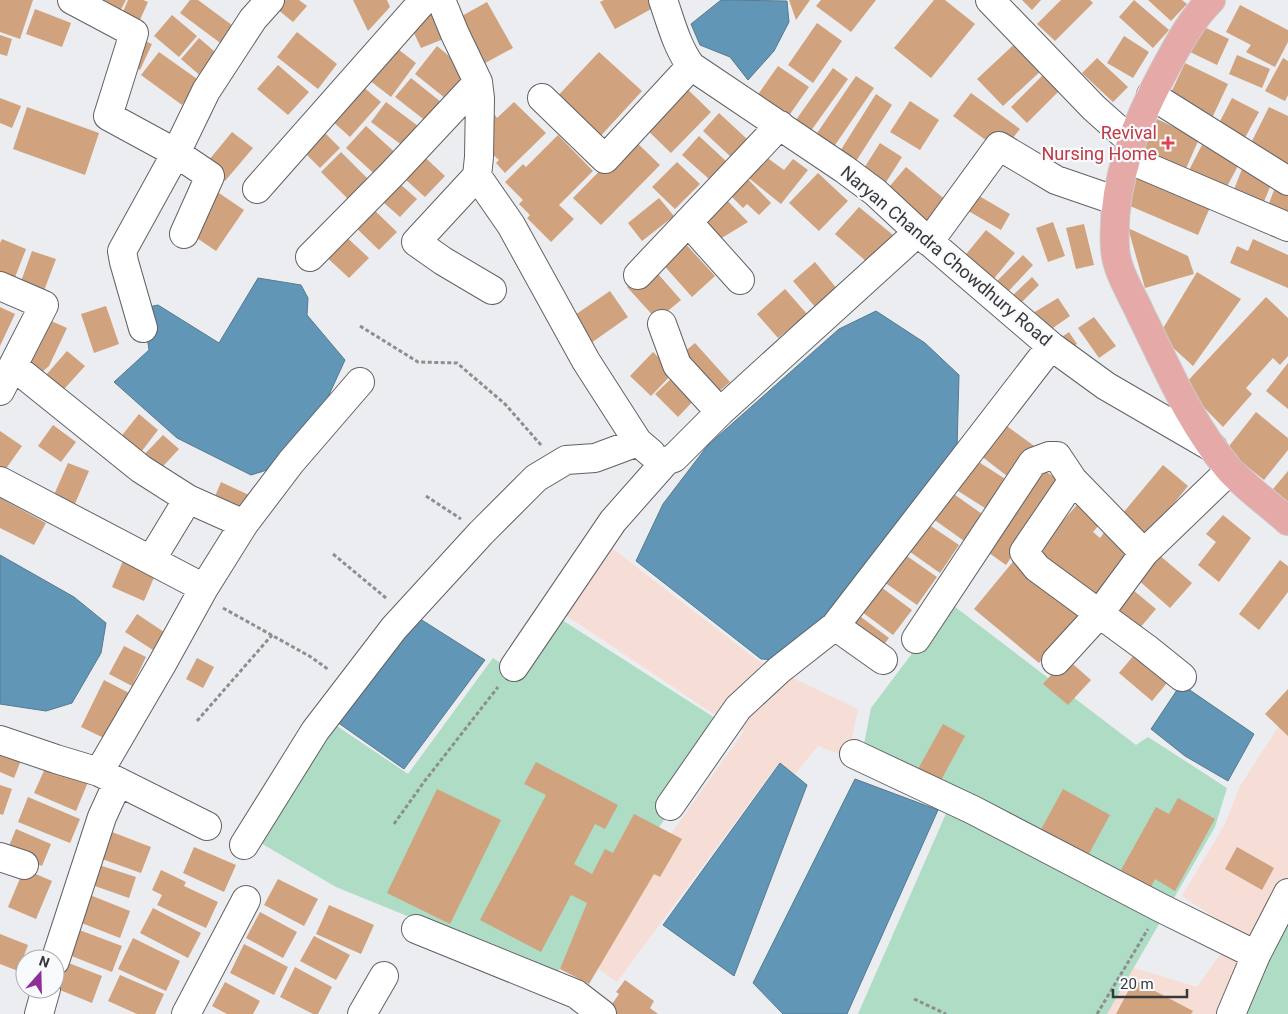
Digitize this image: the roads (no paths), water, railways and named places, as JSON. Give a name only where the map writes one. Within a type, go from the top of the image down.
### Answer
[{"type":"main road","points":[[1211,0],[1189,24],[1150,95],[1128,150],[1117,202],[1115,249],[1125,280],[1177,390],[1213,448],[1230,470],[1288,521]]},
{"type":"street","points":[[72,0],[134,33],[108,116],[176,153],[210,176],[184,234]]},
{"type":"street","points":[[144,328],[122,251],[176,153],[206,90],[253,19],[270,0]]},
{"type":"street","points":[[257,189],[424,0]]},
{"type":"street","points":[[441,0],[478,82],[480,98],[479,157],[477,176],[416,242],[443,261],[492,290]]},
{"type":"street","name":"Naryan Chandra Chowdhury Road","points":[[663,0],[684,57],[691,66],[844,168],[876,192],[924,237],[1051,346],[1106,386],[1213,448]]},
{"type":"street","points":[[990,0],[1094,108],[1128,150],[1288,228]]},
{"type":"street","points":[[542,98],[605,159],[691,66]]},
{"type":"street","points":[[310,257],[392,174],[478,82]]},
{"type":"street","points":[[1150,95],[1288,181]]},
{"type":"street","points":[[638,275],[780,125]]},
{"type":"street","points":[[514,667],[614,521],[666,461],[674,458],[720,412],[924,237],[999,146],[1056,180],[1117,202]]},
{"type":"street","points":[[477,176],[512,225],[586,361],[638,442],[656,457],[666,461]]},
{"type":"street","points":[[688,222],[740,280]]},
{"type":"street","points":[[0,286],[44,305],[0,391]]},
{"type":"street","points":[[662,324],[677,366],[720,412]]},
{"type":"street","points":[[670,806],[738,708],[779,670],[836,626],[1051,346]]},
{"type":"street","points":[[13,366],[141,469],[188,499],[244,524]]},
{"type":"street","points":[[59,949],[102,817],[108,777],[162,664],[201,592],[244,524],[292,462],[360,382]]},
{"type":"street","points":[[244,845],[315,731],[406,615],[481,533],[536,478],[566,460],[594,458],[638,442]]},
{"type":"street","points":[[916,639],[1033,462],[1049,456],[1057,456],[1073,480],[1144,553]]},
{"type":"street","points":[[1056,661],[1099,614],[1144,553],[1230,470]]},
{"type":"street","points":[[1073,480],[1024,552],[1037,568],[1146,648],[1182,677]]},
{"type":"street","points":[[0,481],[150,560],[201,592]]},
{"type":"street","points":[[150,560],[188,499]]},
{"type":"street","points":[[836,626],[883,660]]},
{"type":"street","points":[[0,740],[108,777],[206,826]]},
{"type":"street","points":[[854,754],[973,810],[1256,955]]},
{"type":"street","points":[[1231,1014],[1256,955],[1288,894]]},
{"type":"street","points":[[186,1014],[246,900]]},
{"type":"street","points":[[416,929],[576,994],[602,1014]]},
{"type":"street","points":[[362,1014],[384,976]]},
{"type":"street","points":[[38,1014],[43,999]]},
{"type":"water","points":[[721,0],[787,1],[789,22],[774,51],[748,80],[730,57],[700,45],[691,24]]},
{"type":"water","points":[[258,278],[301,285],[308,298],[307,315],[345,360],[322,410],[280,466],[251,475],[177,438],[114,382],[149,350],[143,308],[158,305],[219,343]]},
{"type":"water","points":[[876,311],[925,343],[959,375],[957,449],[797,661],[761,659],[636,561],[663,504],[708,445],[839,329]]},
{"type":"water","points":[[0,555],[74,597],[106,623],[101,653],[72,703],[46,711],[0,704]]},
{"type":"water","points":[[417,617],[485,660],[404,769],[337,722]]},
{"type":"water","points":[[1181,684],[1254,734],[1228,781],[1185,756],[1151,729]]},
{"type":"water","points":[[780,763],[807,785],[734,976],[663,925]]},
{"type":"water","points":[[855,779],[938,810],[847,1014],[783,1014],[753,983]]},
{"type":"place","name":"Revival Nursing Home","points":[[1168,143]]}]
